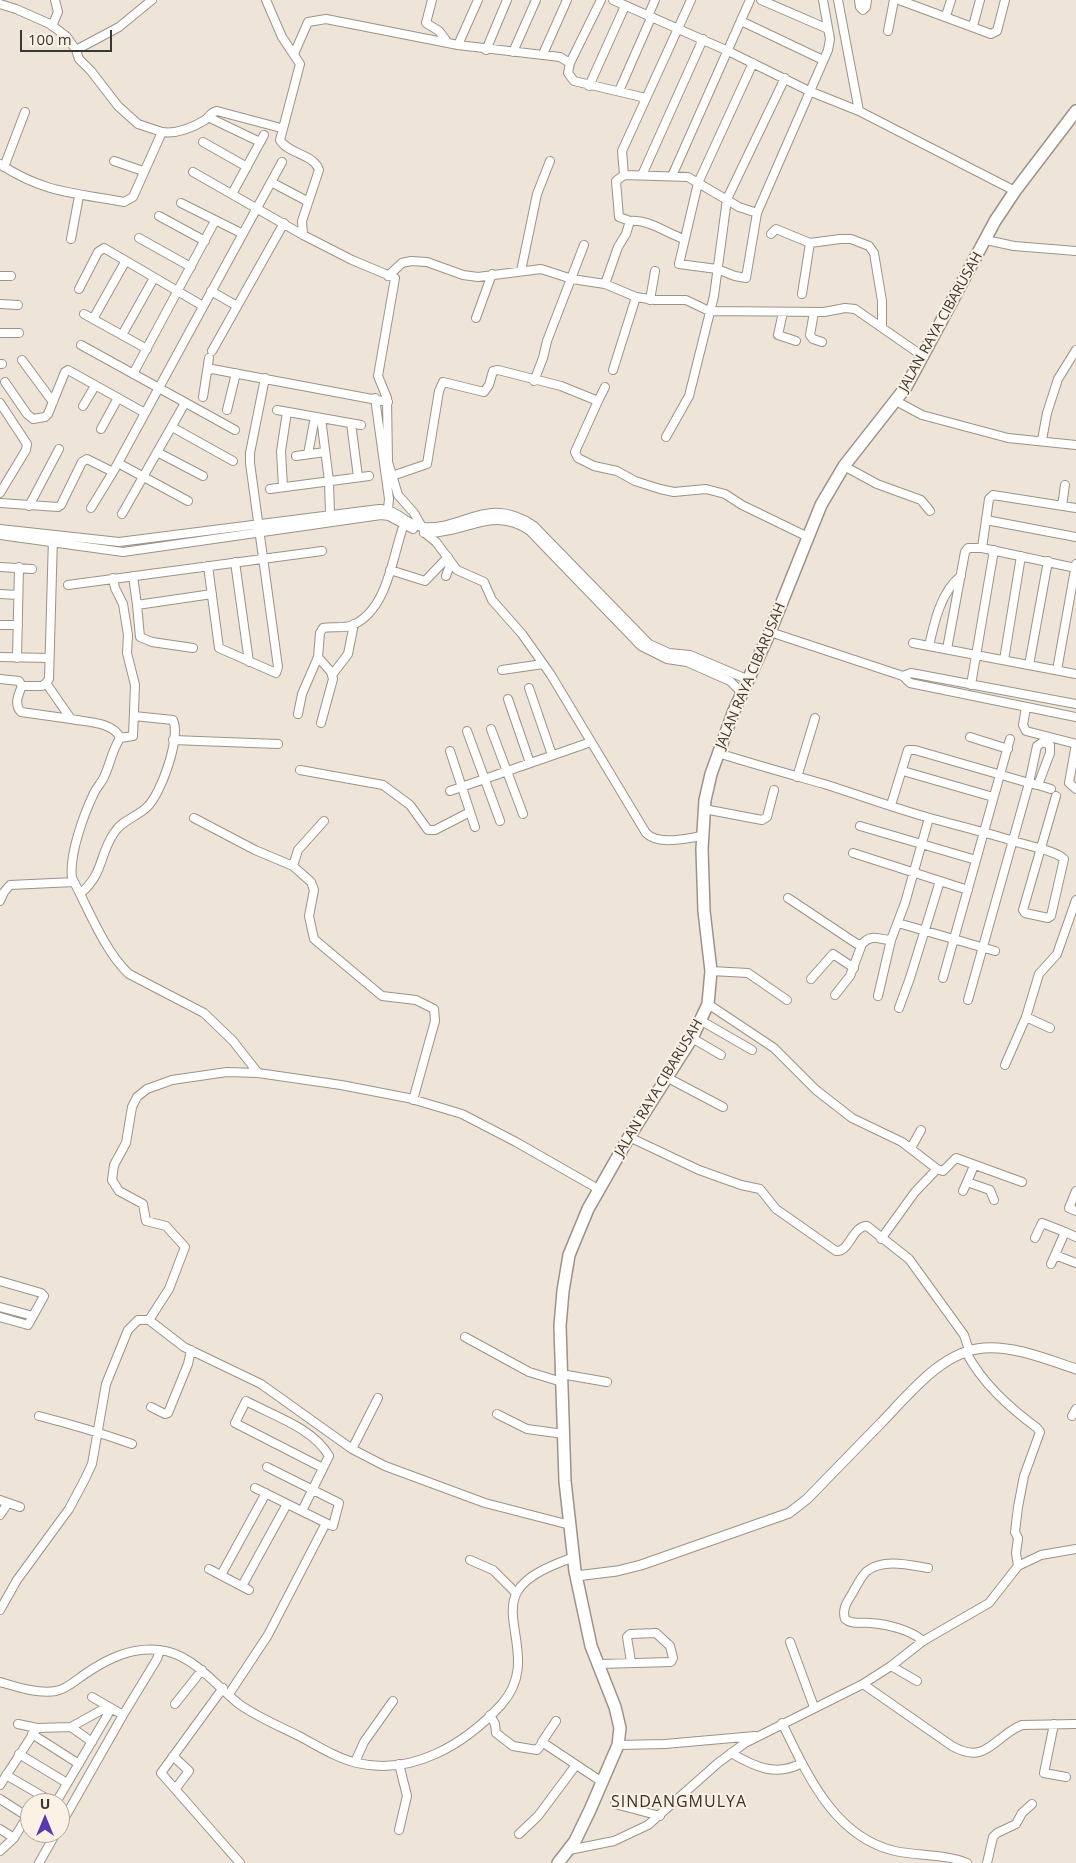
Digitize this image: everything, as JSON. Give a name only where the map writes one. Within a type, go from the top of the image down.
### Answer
[{"type":"main road","name":"JALAN RAYA CIBARUSAH","points":[[558,1863],[576,1842],[618,1745],[619,1720],[587,1629],[575,1567],[565,1481],[561,1378],[561,1306],[569,1255],[588,1209],[629,1137],[692,1038],[708,1004],[711,971],[702,888],[704,809],[708,786],[718,753],[742,693],[770,632],[821,505],[844,466],[896,401],[924,357],[986,240],[1015,191],[1076,111]]},
{"type":"street","points":[[52,26],[58,12],[55,0]]},
{"type":"street","points":[[76,50],[119,27],[152,0]]},
{"type":"street","points":[[266,0],[282,37],[300,64],[281,128],[280,140],[284,146],[319,167],[319,174],[302,221],[303,235]]},
{"type":"street","points":[[432,0],[426,23],[440,31],[448,43]]},
{"type":"street","points":[[458,45],[478,0]]},
{"type":"street","points":[[486,50],[507,0]]},
{"type":"street","points":[[513,52],[536,0]]},
{"type":"street","points":[[543,54],[567,0]]},
{"type":"street","points":[[601,0],[570,63],[568,73],[571,79],[589,86],[646,98]]},
{"type":"street","points":[[613,0],[624,3],[650,17],[728,50],[809,91],[849,106],[1015,191]]},
{"type":"street","points":[[618,91],[650,17],[655,0]]},
{"type":"street","points":[[624,175],[622,150],[691,0]]},
{"type":"street","points":[[672,176],[750,0]]},
{"type":"street","points":[[760,0],[828,29]]},
{"type":"street","points":[[753,63],[698,182],[679,264],[717,269],[746,278],[757,214],[830,43],[823,0]]},
{"type":"street","points":[[838,0],[858,111]]},
{"type":"street","points":[[859,0],[862,10],[866,7],[867,0]]},
{"type":"street","points":[[888,31],[894,0]]},
{"type":"street","points":[[899,0],[920,3],[946,16],[995,33],[1005,0]]},
{"type":"street","points":[[946,16],[951,0]]},
{"type":"street","points":[[973,26],[980,0]]},
{"type":"street","points":[[589,86],[624,3]]},
{"type":"street","points":[[0,4],[16,9],[52,26],[66,37],[76,50],[79,59],[91,71],[118,106],[138,124],[162,132],[172,133],[202,122],[212,112],[217,111],[281,128]]},
{"type":"street","points":[[294,54],[308,22],[318,19],[348,23],[486,50],[543,54],[560,57],[570,63]]},
{"type":"street","points":[[741,21],[823,60]]},
{"type":"street","points":[[642,175],[703,39]]},
{"type":"street","points":[[666,437],[686,405],[708,311],[715,290],[727,199],[785,78]]},
{"type":"street","points":[[25,112],[2,166],[37,185],[79,196],[129,201],[133,198],[143,171],[162,132]]},
{"type":"street","points":[[212,119],[262,139],[232,194]]},
{"type":"street","points":[[203,142],[247,167]]},
{"type":"street","points":[[114,161],[143,171]]},
{"type":"street","points":[[521,271],[537,194],[550,161]]},
{"type":"street","points":[[91,508],[118,463],[282,162]]},
{"type":"street","points":[[193,172],[303,235],[395,278],[378,376],[388,402],[388,462],[398,495],[414,513],[426,534]]},
{"type":"street","points":[[684,239],[665,233],[642,220],[630,221],[619,217],[616,181],[624,175],[685,176],[757,214]]},
{"type":"street","points":[[271,182],[305,200]]},
{"type":"street","points":[[71,239],[79,196]]},
{"type":"street","points":[[181,203],[243,234]]},
{"type":"street","points":[[160,216],[205,241]]},
{"type":"street","points":[[133,374],[216,221]]},
{"type":"street","points":[[605,284],[618,247],[626,234],[630,221]]},
{"type":"street","points":[[203,398],[210,354],[284,224]]},
{"type":"street","points":[[771,234],[774,230],[780,230],[810,243],[840,239],[851,240],[869,246],[874,254],[885,328]]},
{"type":"street","points":[[139,238],[191,267]]},
{"type":"street","points":[[986,240],[1014,246],[1076,251]]},
{"type":"street","points":[[802,294],[810,243]]},
{"type":"street","points":[[534,381],[547,341],[584,245]]},
{"type":"street","points":[[79,289],[101,248],[203,306]]},
{"type":"street","points":[[388,276],[402,264],[418,260],[471,276],[541,268],[572,279],[605,284],[636,297],[650,300],[686,300],[708,311],[814,312],[855,309],[900,338],[924,357]]},
{"type":"street","points":[[93,319],[125,262]]},
{"type":"street","points":[[650,300],[656,271]]},
{"type":"street","points":[[476,318],[492,274]]},
{"type":"street","points":[[0,276],[11,276]]},
{"type":"street","points":[[122,335],[154,278]]},
{"type":"street","points":[[211,291],[237,306]]},
{"type":"street","points":[[613,370],[636,297]]},
{"type":"street","points":[[0,304],[18,305]]},
{"type":"street","points":[[783,312],[778,335],[796,341]]},
{"type":"street","points":[[814,312],[810,334],[813,339],[822,342]]},
{"type":"street","points":[[84,314],[146,349]]},
{"type":"street","points":[[0,333],[19,333]]},
{"type":"street","points":[[81,344],[235,430]]},
{"type":"street","points":[[1042,440],[1046,413],[1058,378],[1076,350]]},
{"type":"street","points":[[22,360],[53,402]]},
{"type":"street","points":[[207,371],[212,369],[236,373],[388,402]]},
{"type":"street","points":[[5,382],[27,414],[33,419],[45,417],[65,372],[68,370],[72,370],[95,386],[145,413]]},
{"type":"street","points":[[392,476],[420,468],[428,462],[439,391],[443,382],[484,392],[488,388],[494,370],[561,386],[598,401]]},
{"type":"street","points":[[227,410],[236,373]]},
{"type":"street","points":[[208,566],[219,648],[273,673],[278,671],[250,453],[265,378]]},
{"type":"street","points":[[82,406],[95,386]]},
{"type":"street","points":[[605,387],[575,452],[578,458],[594,466],[617,470],[636,481],[660,490],[674,492],[702,489],[719,492],[808,537]]},
{"type":"street","points":[[101,429],[118,398]]},
{"type":"street","points":[[375,398],[389,499],[388,509]]},
{"type":"street","points":[[896,401],[922,414],[1008,438],[1076,445]]},
{"type":"street","points":[[0,403],[27,444],[26,450],[0,493]]},
{"type":"street","points":[[122,514],[185,403]]},
{"type":"street","points":[[276,410],[361,425]]},
{"type":"street","points":[[283,487],[281,452],[287,412]]},
{"type":"street","points":[[318,418],[329,481],[330,515]]},
{"type":"street","points":[[308,454],[318,418]]},
{"type":"street","points":[[351,423],[358,478]]},
{"type":"street","points":[[172,426],[233,461]]},
{"type":"street","points":[[29,506],[59,449]]},
{"type":"street","points":[[157,452],[203,476]]},
{"type":"street","points":[[296,456],[325,452]]},
{"type":"street","points":[[0,503],[53,508],[61,505],[84,459],[113,472]]},
{"type":"street","points":[[118,463],[188,501]]},
{"type":"street","points":[[844,466],[877,484],[921,500],[930,510]]},
{"type":"street","points":[[270,489],[369,476]]},
{"type":"street","points":[[1062,506],[1065,485]]},
{"type":"street","points":[[982,548],[990,499],[997,494],[1076,508]]},
{"type":"street","points":[[259,528],[330,515],[388,509],[421,527],[442,525],[482,514],[502,513],[520,517],[534,526],[642,638],[670,653],[690,656],[730,680],[742,693]]},
{"type":"street","points":[[0,535],[119,542],[381,515],[389,516],[426,534],[436,542],[464,574],[484,582],[492,600],[544,664],[650,837],[660,840],[703,836]]},
{"type":"street","points":[[426,534],[453,530],[483,520],[500,520],[523,526],[641,646],[667,659],[687,662],[749,680]]},
{"type":"street","points":[[986,520],[1076,537]]},
{"type":"street","points":[[332,675],[348,654],[354,624],[380,599],[404,524]]},
{"type":"street","points":[[0,529],[53,538]]},
{"type":"street","points":[[46,683],[49,679],[53,538]]},
{"type":"street","points":[[947,649],[966,549],[982,548],[994,550],[1076,567],[1057,670]]},
{"type":"street","points":[[971,685],[994,550]]},
{"type":"street","points":[[68,585],[322,551]]},
{"type":"street","points":[[1004,660],[1021,556]]},
{"type":"street","points":[[390,570],[425,581],[449,559]]},
{"type":"street","points":[[446,576],[449,559]]},
{"type":"street","points":[[1029,665],[1048,561]]},
{"type":"street","points":[[235,562],[249,662]]},
{"type":"street","points":[[0,567],[32,569]]},
{"type":"street","points":[[17,658],[19,567]]},
{"type":"street","points":[[133,576],[140,637],[152,642],[192,648]]},
{"type":"street","points":[[928,646],[939,608],[951,586],[961,576]]},
{"type":"street","points":[[114,578],[115,588],[123,604],[128,635],[127,653],[136,685],[133,736],[120,738],[111,752],[104,777],[95,791],[82,825],[72,866],[74,882],[105,944],[120,966],[129,974],[192,1005],[204,1013],[233,1041],[258,1073]]},
{"type":"street","points":[[0,594],[18,595]]},
{"type":"street","points":[[137,605],[212,594]]},
{"type":"street","points":[[298,714],[302,694],[318,657],[323,628],[354,624]]},
{"type":"street","points":[[0,625],[18,625]]},
{"type":"street","points":[[770,632],[903,676],[910,683],[1076,717]]},
{"type":"street","points":[[913,643],[1076,674]]},
{"type":"street","points":[[0,657],[49,658]]},
{"type":"street","points":[[318,657],[333,679],[321,723]]},
{"type":"street","points":[[502,670],[544,664]]},
{"type":"street","points":[[903,676],[911,673],[1076,704]]},
{"type":"street","points":[[0,679],[20,681],[22,686],[17,701],[17,708],[21,712],[71,719],[109,727],[116,730],[120,738]]},
{"type":"street","points":[[22,686],[46,683]]},
{"type":"street","points":[[46,683],[71,719]]},
{"type":"street","points":[[529,688],[552,755]]},
{"type":"street","points":[[508,699],[530,763]]},
{"type":"street","points":[[1026,707],[1023,725],[1026,731],[1076,744],[1069,783],[1076,789]]},
{"type":"street","points":[[81,893],[97,875],[113,834],[121,824],[142,811],[154,800],[170,763],[173,720],[134,716]]},
{"type":"street","points":[[797,777],[815,718]]},
{"type":"street","points":[[491,729],[523,814]]},
{"type":"street","points":[[467,730],[500,821]]},
{"type":"street","points":[[970,737],[1008,749]]},
{"type":"street","points":[[943,978],[1010,739]]},
{"type":"street","points":[[173,740],[278,744]]},
{"type":"street","points":[[450,791],[591,742]]},
{"type":"street","points":[[968,1000],[1028,783],[1036,746],[1043,742],[1050,745],[1051,748],[1038,785]]},
{"type":"street","points":[[718,753],[929,818],[984,832],[1040,850],[1061,855],[1064,858],[1061,879],[1051,916],[1048,918],[1023,910],[1040,850],[1053,792],[1038,785],[911,749],[907,752],[903,771],[891,805]]},
{"type":"street","points":[[450,751],[475,826]]},
{"type":"street","points":[[300,770],[383,785],[410,805],[428,830],[435,830],[470,812]]},
{"type":"street","points":[[903,771],[993,798]]},
{"type":"street","points":[[704,809],[765,819],[771,806],[774,790]]},
{"type":"street","points":[[194,818],[255,850],[293,866],[311,882],[314,890],[309,916],[314,939],[382,996],[416,1000],[434,1009],[435,1021],[413,1100]]},
{"type":"street","points":[[878,996],[891,940],[898,923],[929,818]]},
{"type":"street","points":[[293,866],[298,850],[324,821]]},
{"type":"street","points":[[860,826],[976,860]]},
{"type":"street","points":[[853,853],[968,890]]},
{"type":"street","points":[[898,1008],[910,978],[940,881]]},
{"type":"street","points":[[0,900],[10,885],[74,882]]},
{"type":"street","points":[[788,898],[828,923],[851,942],[862,944]]},
{"type":"street","points":[[1006,1065],[1026,1017],[1039,974],[1057,954],[1076,900]]},
{"type":"street","points":[[898,923],[996,951]]},
{"type":"street","points":[[835,995],[848,981],[862,944],[870,937],[891,940]]},
{"type":"street","points":[[811,979],[833,954],[854,968]]},
{"type":"street","points":[[711,971],[728,970],[748,973],[786,1000]]},
{"type":"street","points":[[708,1004],[774,1048],[816,1090],[852,1118],[889,1135],[911,1148],[936,1168],[943,1171],[947,1170],[956,1158],[1022,1182]]},
{"type":"street","points":[[1026,1017],[1050,1028]]},
{"type":"street","points":[[700,1020],[752,1050]]},
{"type":"street","points":[[692,1038],[721,1054]]},
{"type":"street","points":[[149,1320],[169,1289],[185,1247],[166,1226],[146,1222],[143,1204],[120,1191],[112,1180],[114,1165],[122,1154],[128,1135],[132,1108],[137,1097],[147,1089],[172,1080],[227,1072],[258,1073],[341,1085],[413,1100],[462,1114],[600,1190]]},
{"type":"street","points":[[668,1078],[723,1107]]},
{"type":"street","points":[[911,1148],[921,1130]]},
{"type":"street","points":[[629,1137],[699,1170],[741,1186],[760,1189],[776,1209],[836,1251],[842,1249],[863,1226],[867,1226],[881,1239],[909,1259],[964,1335],[967,1349],[978,1371],[1010,1407],[1040,1432],[1026,1468],[1018,1507],[1015,1532],[1018,1538],[1016,1553],[1018,1566]]},
{"type":"street","points":[[963,1191],[974,1166]]},
{"type":"street","points":[[881,1239],[915,1192],[936,1168]]},
{"type":"street","points":[[967,1182],[990,1190],[994,1200]]},
{"type":"street","points":[[1076,1190],[1068,1208],[1076,1211]]},
{"type":"street","points":[[1035,1238],[1042,1223],[1076,1237]]},
{"type":"street","points":[[1051,1264],[1065,1232]]},
{"type":"street","points":[[1055,1254],[1076,1263]]},
{"type":"street","points":[[0,1281],[44,1294],[29,1325],[26,1326],[0,1317]]},
{"type":"street","points":[[0,1307],[33,1316]]},
{"type":"street","points":[[0,1610],[17,1580],[77,1494],[92,1464],[106,1384],[128,1330],[138,1320],[149,1320],[191,1350],[261,1384],[352,1450],[385,1466],[485,1503],[570,1525]]},
{"type":"street","points":[[466,1337],[528,1372],[561,1378],[606,1382]]},
{"type":"street","points":[[0,1682],[28,1689],[54,1692],[124,1653],[170,1653],[200,1673],[220,1691],[229,1694],[241,1705],[336,1756],[373,1765],[400,1766],[434,1756],[451,1748],[487,1718],[507,1698],[517,1674],[518,1652],[514,1615],[516,1593],[524,1584],[545,1569],[575,1567],[617,1572],[641,1566],[789,1513],[807,1499],[914,1389],[941,1365],[967,1349],[1017,1350],[1076,1369]]},
{"type":"street","points":[[151,1407],[168,1413],[188,1364],[191,1350]]},
{"type":"street","points":[[352,1450],[378,1398]]},
{"type":"street","points":[[302,1511],[329,1456],[322,1443],[310,1435],[246,1401],[235,1423],[323,1468]]},
{"type":"street","points":[[1072,1416],[1076,1408]]},
{"type":"street","points":[[497,1414],[527,1429],[564,1434]]},
{"type":"street","points":[[39,1416],[85,1430],[97,1431],[132,1444]]},
{"type":"street","points":[[229,1694],[268,1635],[332,1526],[339,1502],[267,1467]]},
{"type":"street","points":[[255,1488],[332,1526]]},
{"type":"street","points":[[221,1575],[266,1493]]},
{"type":"street","points":[[0,1515],[4,1503],[20,1506]]},
{"type":"street","points":[[209,1569],[245,1588],[287,1504]]},
{"type":"street","points":[[570,1850],[603,1844],[626,1837],[648,1826],[697,1780],[731,1753],[758,1735],[863,1684],[891,1666],[923,1641],[989,1603],[1018,1566],[1041,1554],[1076,1549]]},
{"type":"street","points":[[470,1560],[493,1570],[516,1593]]},
{"type":"street","points":[[923,1641],[916,1635],[873,1623],[849,1622],[845,1619],[844,1615],[846,1604],[866,1572],[872,1568],[898,1564],[928,1568]]},
{"type":"street","points":[[599,1664],[671,1662],[673,1658],[671,1649],[656,1633],[630,1634],[627,1637],[631,1662]]},
{"type":"street","points":[[790,1642],[814,1707]]},
{"type":"street","points":[[70,1808],[159,1653]]},
{"type":"street","points":[[891,1666],[917,1681]]},
{"type":"street","points":[[175,1704],[200,1673]]},
{"type":"street","points":[[863,1684],[952,1746],[967,1752],[986,1751],[1014,1728],[1022,1725],[1076,1724]]},
{"type":"street","points":[[220,1691],[161,1773],[240,1863]]},
{"type":"street","points":[[92,1697],[123,1715]]},
{"type":"street","points":[[355,1762],[364,1742],[394,1700]]},
{"type":"street","points":[[34,1731],[71,1727],[109,1708]]},
{"type":"street","points":[[61,1793],[92,1742],[109,1708]]},
{"type":"street","points":[[487,1718],[495,1724],[496,1733],[512,1745],[537,1750],[556,1721]]},
{"type":"street","points":[[782,1723],[802,1763],[834,1813],[856,1834],[893,1850],[922,1859],[954,1859],[967,1863]]},
{"type":"street","points":[[18,1724],[34,1731],[79,1764]]},
{"type":"street","points":[[1054,1724],[1044,1773],[1066,1777]]},
{"type":"street","points":[[71,1727],[92,1742]]},
{"type":"street","points":[[0,1785],[34,1731]]},
{"type":"street","points":[[618,1745],[665,1744],[758,1735]]},
{"type":"street","points":[[543,1742],[602,1782]]},
{"type":"street","points":[[731,1753],[758,1767],[770,1770],[791,1769],[802,1763]]},
{"type":"street","points":[[19,1754],[67,1783]]},
{"type":"street","points":[[173,1756],[189,1771],[176,1788]]},
{"type":"street","points":[[519,1834],[538,1816],[576,1765]]},
{"type":"street","points":[[400,1766],[407,1796],[400,1830]]},
{"type":"street","points":[[6,1776],[37,1793]]},
{"type":"street","points":[[0,1799],[20,1809]]},
{"type":"street","points":[[615,1804],[660,1816]]},
{"type":"street","points":[[988,1863],[993,1837],[997,1833],[1016,1824],[1022,1813],[1032,1804]]},
{"type":"street","points":[[0,1851],[14,1838],[20,1828]]},
{"type":"street","points":[[0,1829],[14,1838]]},
{"type":"street","points":[[39,1863],[50,1843]]},
{"type":"district","name":"SINDANGMULYA","points":[[679,1802]]}]
